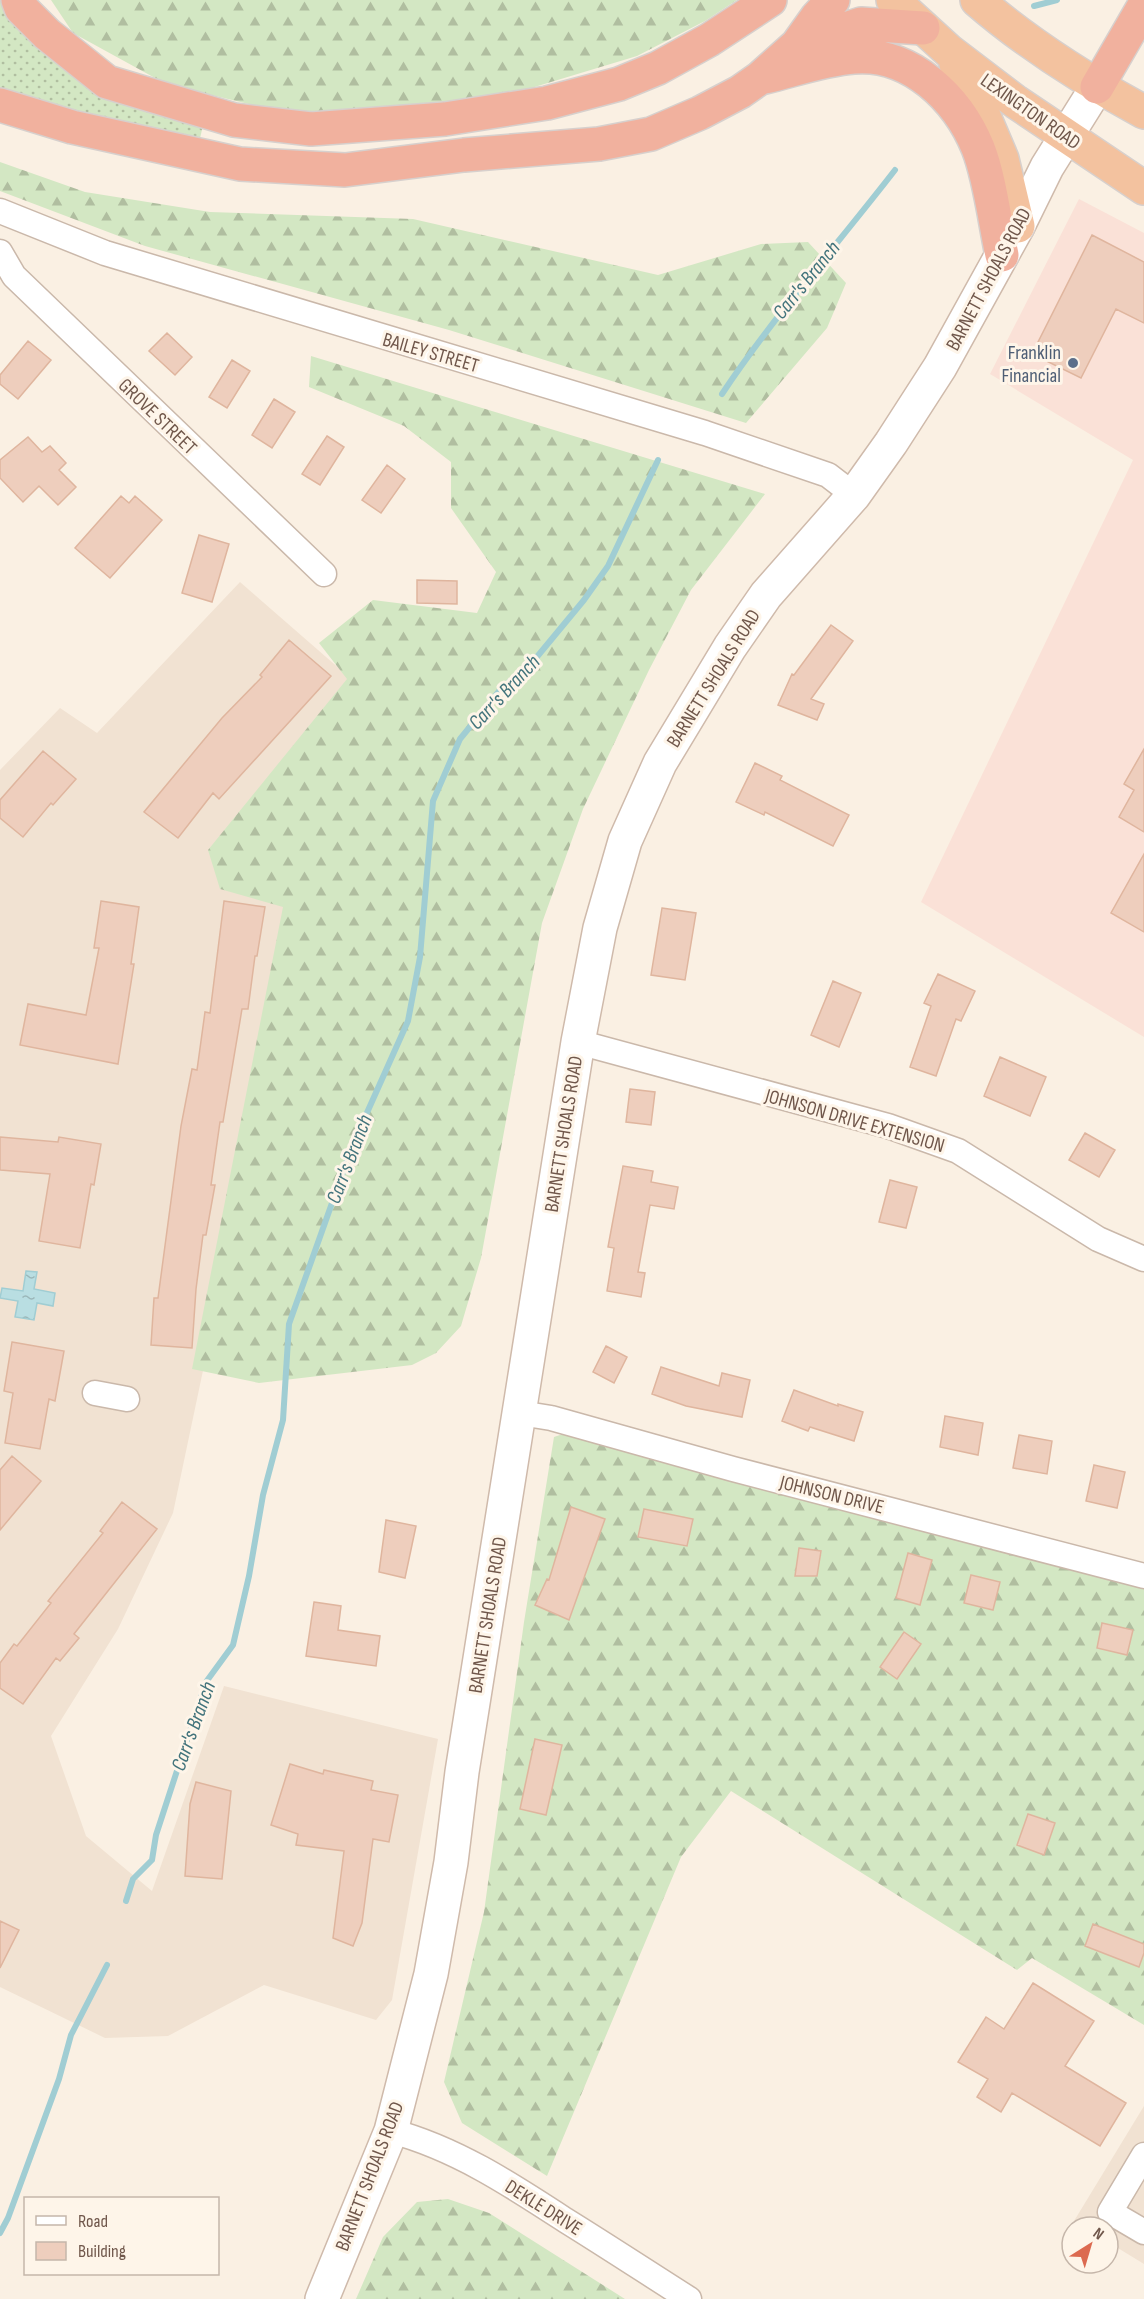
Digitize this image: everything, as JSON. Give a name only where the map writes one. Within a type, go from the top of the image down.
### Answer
[{"type":"highway","points":[[18,0],[21,8],[47,34],[107,82],[234,120],[311,129],[445,118],[547,103],[619,84],[658,68],[709,40],[770,0]]},
{"type":"highway","points":[[0,105],[72,128],[240,164],[345,170],[464,155],[599,144],[651,134],[700,113],[760,78],[797,45],[817,17],[833,0]]},
{"type":"highway","name":"LEXINGTON ROAD","points":[[893,0],[949,51],[1066,136],[1144,188]]},
{"type":"highway","points":[[981,4],[1048,55],[1097,87],[1144,112]]},
{"type":"highway","points":[[1097,87],[1144,6]]},
{"type":"highway","points":[[797,45],[861,24],[923,28]]},
{"type":"highway","points":[[949,51],[980,107],[1002,159],[1018,226]]},
{"type":"highway","points":[[760,78],[855,56],[883,59],[907,66],[939,90],[959,111],[978,149],[1002,255]]},
{"type":"main road","name":"BARNETT SHOALS ROAD","points":[[322,2299],[391,2131],[431,1974],[452,1862],[462,1772],[578,1042],[600,928],[625,842],[660,763],[730,647],[766,595],[854,495],[940,367],[1018,226],[1047,167],[1097,87]]},
{"type":"street","name":"BAILEY STREET","points":[[1,216],[105,253],[705,433],[828,475],[854,495]]},
{"type":"street","name":"GROVE STREET","points":[[0,252],[14,276],[324,574]]},
{"type":"street","name":"JOHNSON DRIVE EXTENSION","points":[[578,1042],[919,1136],[983,1164],[1098,1239],[1144,1259]]},
{"type":"street","points":[[94,1394],[126,1399]]},
{"type":"street","name":"JOHNSON DRIVE","points":[[520,1413],[551,1418],[733,1469],[1144,1576]]},
{"type":"street","name":"DEKLE DRIVE","points":[[391,2131],[427,2141],[472,2163],[516,2188],[689,2299]]},
{"type":"street","points":[[1144,2155],[1110,2212],[1144,2232]]},
{"type":"shaded area","points":[[1079,199],[1144,233],[1144,1037],[921,902],[1133,460],[990,374]]},
{"type":"shaded area","points":[[240,582],[349,677],[173,1513],[118,1629],[51,1736],[86,1836],[152,1891],[224,1686],[438,1739],[392,2000],[376,2020],[264,1985],[168,2036],[105,2038],[0,1987],[0,770],[60,708],[97,733]]},
{"type":"shaded area","points":[[1144,2106],[1144,2264],[1120,2249],[1120,2215],[1078,2215]]},
{"type":"green space","points":[[0,0],[6,0],[203,125],[199,143],[163,137],[0,91]]},
{"type":"green space","points":[[51,0],[737,0],[705,21],[637,56],[501,97],[290,114],[166,84],[73,33]]},
{"type":"green space","points":[[0,162],[85,192],[210,212],[413,219],[658,275],[761,244],[808,242],[846,283],[827,328],[746,423],[449,330],[145,246],[0,191]]},
{"type":"green space","points":[[311,356],[765,494],[691,590],[649,670],[583,809],[542,923],[481,1258],[461,1326],[436,1353],[412,1365],[259,1383],[192,1369],[283,907],[220,889],[208,850],[347,679],[319,643],[373,600],[477,613],[496,572],[451,508],[451,462],[404,426],[309,387]]},
{"type":"green space","points":[[563,1434],[1144,1587],[1144,2025],[1032,1958],[1017,1970],[731,1791],[681,1857],[547,2176],[462,2123],[444,2082],[484,1912],[524,1622],[554,1437]]},
{"type":"green space","points":[[448,2199],[489,2213],[625,2299],[356,2299],[383,2237],[417,2202]]},
{"type":"water","points":[[26,1271],[37,1272],[34,1289],[55,1293],[53,1306],[37,1303],[34,1320],[15,1317],[18,1301],[0,1298],[2,1288],[23,1291]]},
{"type":"building","points":[[1092,235],[1144,262],[1144,323],[1116,309],[1081,378],[1032,354]]},
{"type":"building","points":[[167,333],[192,357],[175,375],[149,351]]},
{"type":"building","points":[[28,341],[51,360],[18,399],[0,384],[0,375]]},
{"type":"building","points":[[232,360],[250,371],[227,408],[209,397]]},
{"type":"building","points":[[274,399],[295,412],[272,448],[252,435]]},
{"type":"building","points":[[327,436],[344,447],[320,485],[302,474]]},
{"type":"building","points":[[28,437],[42,452],[50,446],[66,463],[59,470],[76,487],[58,505],[39,486],[23,502],[0,478],[0,460]]},
{"type":"building","points":[[387,465],[405,479],[381,513],[362,500]]},
{"type":"building","points":[[121,496],[129,503],[135,496],[162,520],[110,578],[75,548]]},
{"type":"building","points":[[199,535],[229,544],[212,602],[182,593]]},
{"type":"building","points":[[417,580],[457,581],[457,604],[417,603]]},
{"type":"building","points":[[831,625],[853,641],[811,699],[824,704],[817,720],[778,705],[792,674],[794,675]]},
{"type":"building","points":[[289,640],[331,676],[219,799],[213,793],[178,838],[144,812],[222,718],[262,677],[260,675]]},
{"type":"building","points":[[1144,749],[1144,832],[1119,817],[1134,790],[1124,784]]},
{"type":"building","points":[[43,751],[76,779],[53,805],[51,803],[23,837],[0,818],[0,800]]},
{"type":"building","points":[[755,763],[782,776],[780,780],[849,815],[833,846],[765,812],[764,815],[736,802]]},
{"type":"building","points":[[1144,854],[1144,932],[1111,913]]},
{"type":"building","points":[[101,901],[139,907],[131,964],[134,964],[118,1064],[20,1045],[28,1004],[86,1015],[99,948],[94,948]]},
{"type":"building","points":[[224,901],[265,907],[257,956],[255,956],[248,1009],[242,1009],[223,1122],[220,1122],[211,1185],[215,1185],[206,1235],[203,1235],[196,1289],[192,1348],[151,1345],[154,1298],[158,1298],[181,1126],[192,1069],[197,1070],[205,1012],[210,1013]]},
{"type":"building","points":[[662,908],[696,913],[685,980],[651,975]]},
{"type":"building","points":[[938,974],[975,991],[961,1021],[956,1019],[936,1076],[910,1067],[931,1006],[924,1003]]},
{"type":"building","points":[[833,981],[861,993],[839,1047],[811,1035]]},
{"type":"building","points":[[1000,1057],[1046,1077],[1030,1116],[984,1096]]},
{"type":"building","points":[[630,1089],[655,1092],[651,1125],[626,1122]]},
{"type":"building","points":[[1085,1133],[1115,1150],[1099,1177],[1069,1160]]},
{"type":"building","points":[[0,1137],[58,1142],[59,1137],[101,1144],[94,1185],[91,1184],[80,1248],[39,1241],[50,1174],[0,1170]]},
{"type":"building","points":[[623,1166],[653,1171],[651,1182],[678,1187],[674,1209],[650,1205],[638,1272],[645,1273],[641,1297],[607,1291],[614,1248],[608,1247]]},
{"type":"building","points":[[890,1180],[917,1187],[906,1228],[879,1222]]},
{"type":"building","points":[[12,1342],[64,1351],[55,1401],[49,1399],[40,1449],[5,1443],[13,1393],[4,1391]]},
{"type":"building","points":[[606,1346],[627,1357],[614,1383],[593,1372]]},
{"type":"building","points":[[661,1367],[719,1386],[722,1373],[750,1380],[742,1417],[686,1406],[652,1394]]},
{"type":"building","points":[[794,1390],[838,1406],[838,1404],[863,1412],[854,1441],[810,1427],[808,1431],[782,1421]]},
{"type":"building","points":[[945,1416],[983,1423],[978,1455],[940,1447]]},
{"type":"building","points":[[1019,1435],[1052,1441],[1047,1474],[1013,1468]]},
{"type":"building","points":[[12,1456],[41,1481],[0,1530],[0,1470]]},
{"type":"building","points":[[1094,1465],[1125,1472],[1117,1508],[1086,1501]]},
{"type":"building","points":[[122,1502],[157,1529],[74,1634],[79,1638],[60,1661],[56,1658],[23,1704],[0,1688],[0,1663],[14,1644],[17,1646],[51,1603],[48,1601],[103,1533],[100,1531]]},
{"type":"building","points":[[571,1507],[605,1519],[569,1620],[535,1605],[547,1579],[549,1580]]},
{"type":"building","points":[[644,1509],[693,1519],[687,1546],[638,1537]]},
{"type":"building","points":[[386,1520],[416,1526],[405,1578],[379,1572]]},
{"type":"building","points":[[799,1548],[821,1551],[817,1576],[795,1576]]},
{"type":"building","points":[[908,1553],[932,1560],[920,1605],[896,1598]]},
{"type":"building","points":[[971,1575],[1000,1582],[993,1610],[964,1603]]},
{"type":"building","points":[[314,1602],[341,1606],[338,1630],[380,1636],[376,1666],[306,1656]]},
{"type":"building","points":[[1102,1623],[1133,1630],[1127,1655],[1097,1648]]},
{"type":"building","points":[[904,1632],[921,1644],[897,1679],[880,1667]]},
{"type":"building","points":[[535,1739],[562,1745],[546,1815],[520,1809]]},
{"type":"building","points":[[290,1764],[323,1774],[324,1770],[373,1781],[371,1790],[398,1795],[389,1842],[373,1839],[362,1923],[353,1946],[333,1938],[344,1851],[296,1845],[298,1834],[271,1825]]},
{"type":"building","points":[[196,1782],[231,1791],[222,1879],[185,1876],[190,1804]]},
{"type":"building","points":[[1028,1814],[1055,1823],[1044,1855],[1017,1845]]},
{"type":"building","points":[[0,1921],[19,1930],[0,1968]]},
{"type":"building","points":[[1093,1924],[1144,1944],[1144,1953],[1139,1967],[1085,1946]]},
{"type":"building","points":[[1033,1983],[1094,2021],[1065,2066],[1126,2103],[1100,2146],[1012,2093],[1001,2112],[977,2097],[988,2079],[958,2062],[986,2017],[1004,2029]]},
{"type":"waterway","name":"Carr's Branch","points":[[1034,6],[1057,0]]},
{"type":"waterway","name":"Carr's Branch","points":[[722,394],[784,309],[895,170]]},
{"type":"waterway","name":"Carr's Branch","points":[[126,1901],[133,1879],[152,1860],[156,1835],[206,1682],[233,1645],[249,1576],[263,1495],[283,1420],[289,1324],[353,1144],[408,1021],[420,957],[433,801],[460,739],[500,690],[536,658],[584,600],[608,566],[658,460]]},
{"type":"waterway","name":"Carr's Branch","points":[[0,2233],[8,2218],[59,2079],[71,2035],[107,1965]]},
{"type":"place","name":"Franklin Financial","points":[[1073,363]]}]
